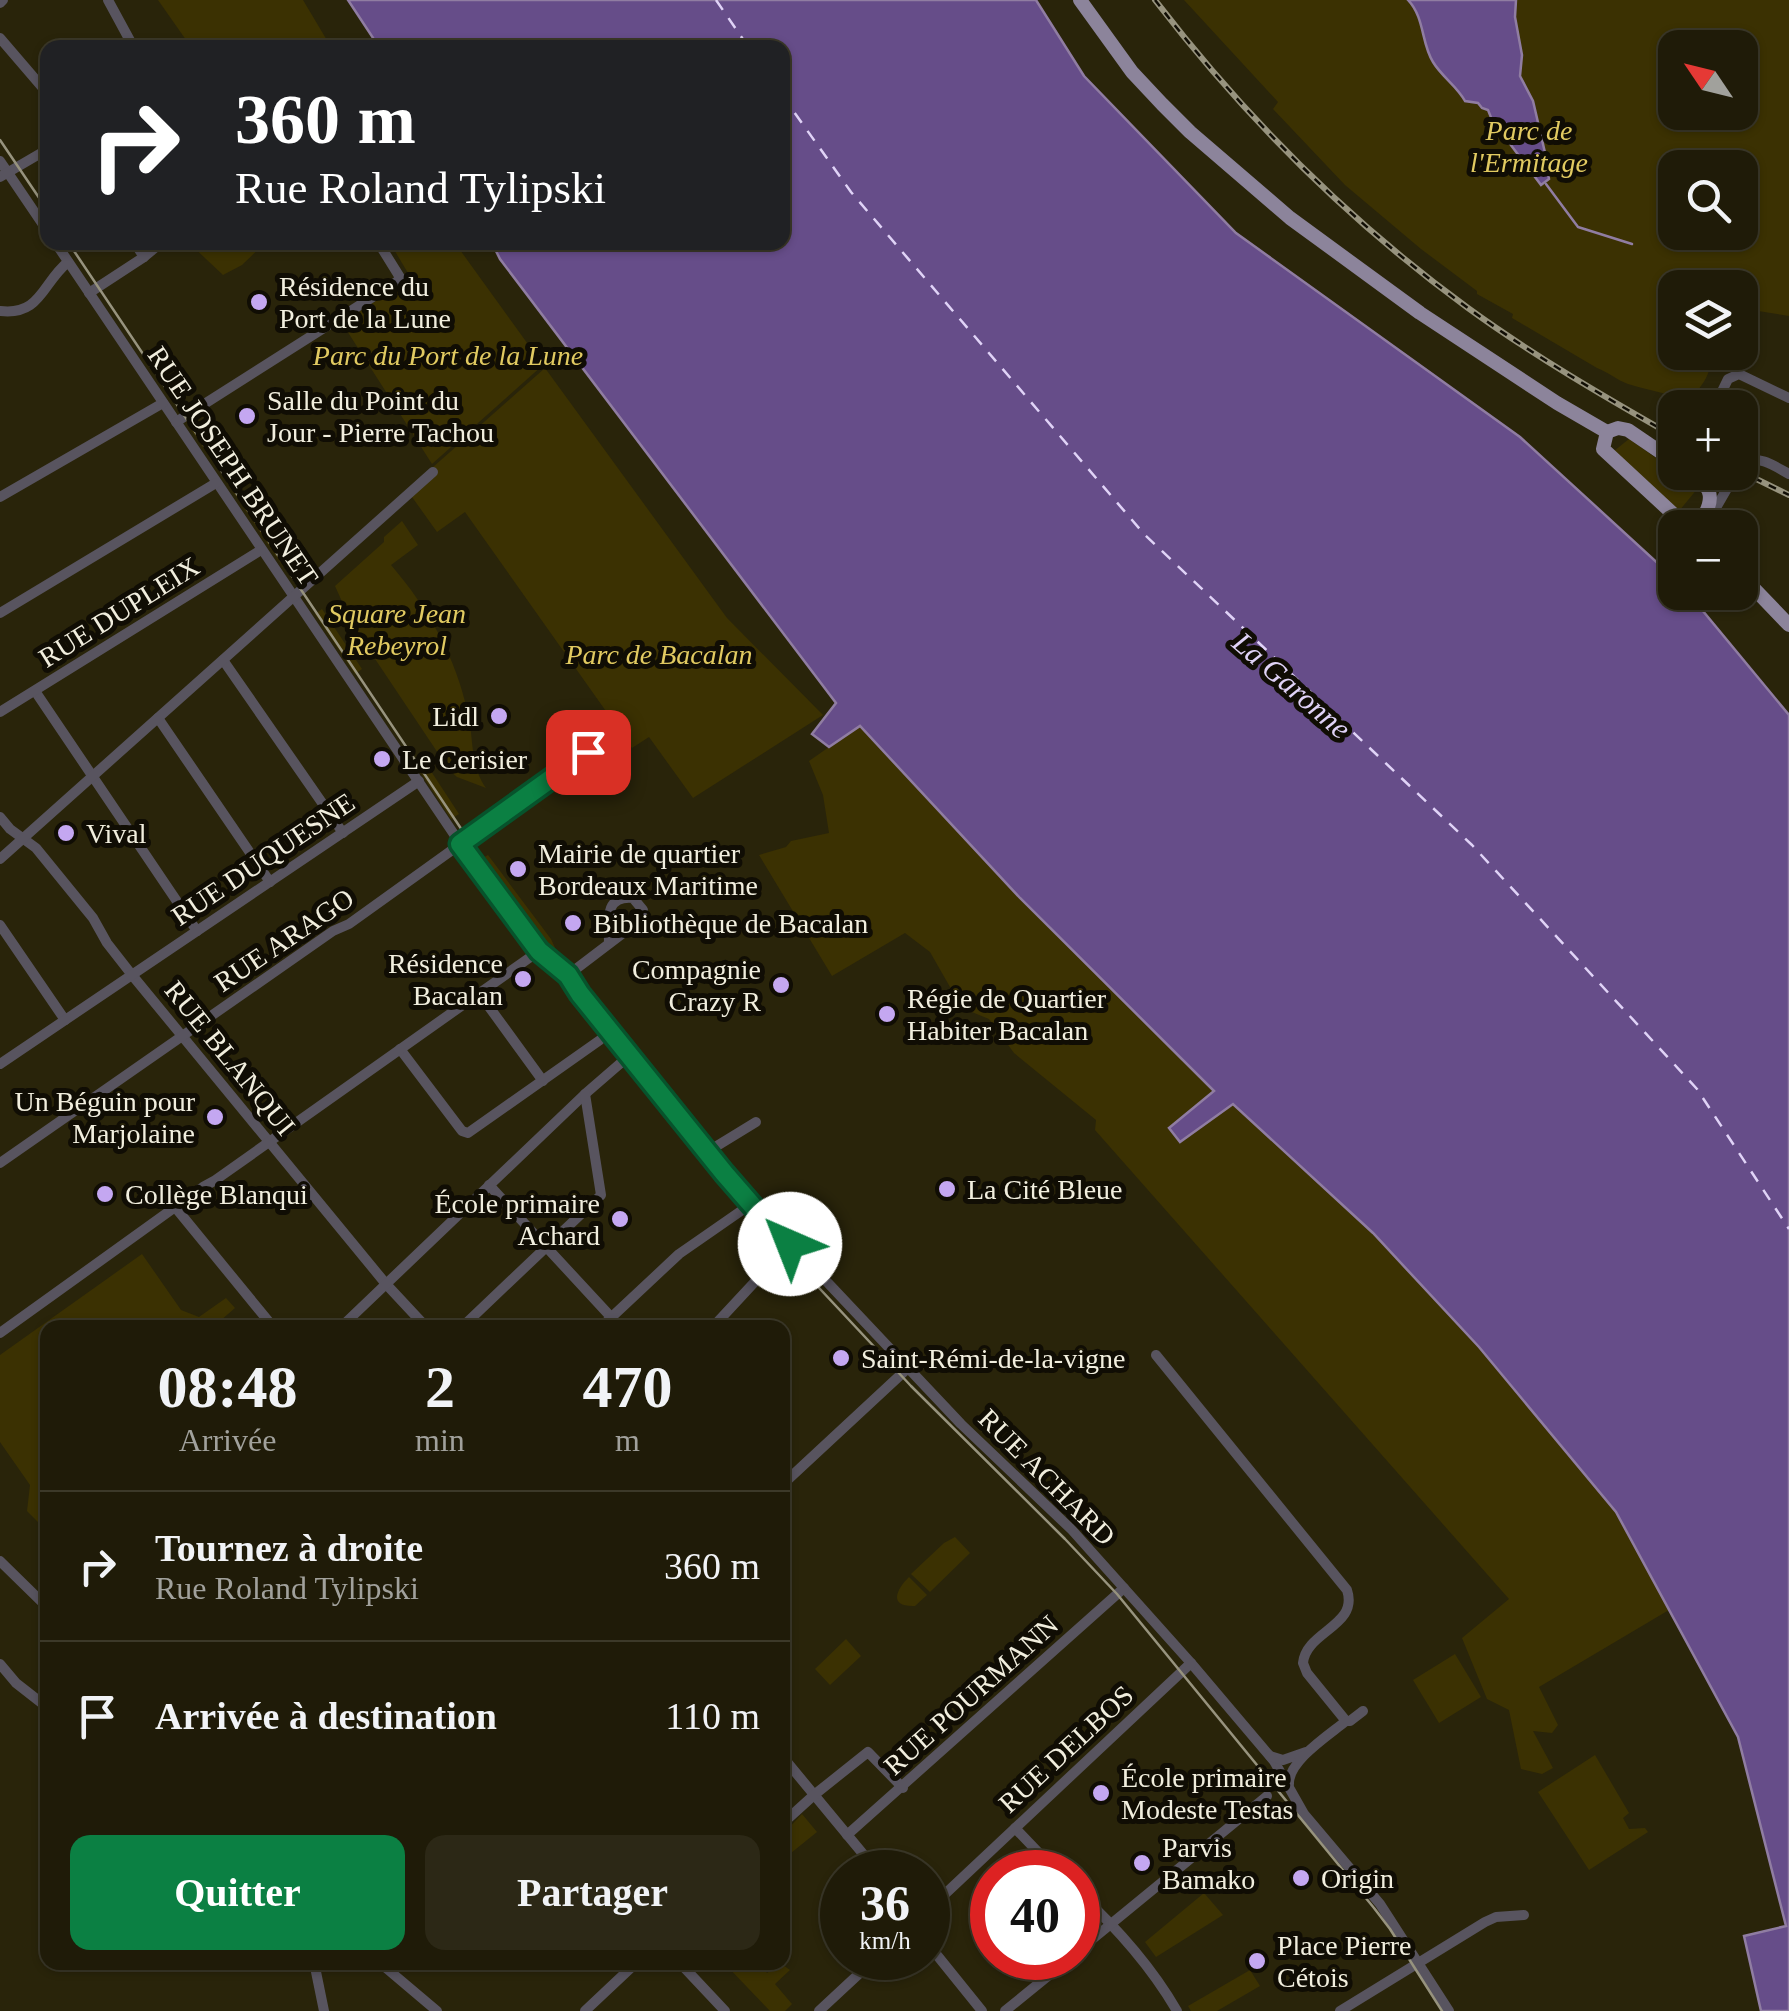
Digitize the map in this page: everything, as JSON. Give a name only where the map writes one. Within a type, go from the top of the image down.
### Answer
[{"type":"main road","points":[[1080,0],[1132,72],[1162,104],[1290,218],[1420,313],[1607,432]]},
{"type":"main road","points":[[1607,432],[1628,430],[1658,450]]},
{"type":"main road","points":[[1607,432],[1603,449],[1669,510]]},
{"type":"main road","points":[[1758,593],[1789,625]]},
{"type":"street","points":[[108,0],[130,40]]},
{"type":"street","points":[[0,38],[40,85]]},
{"type":"street","points":[[4,175],[40,155]]},
{"type":"street","points":[[0,161],[4,175],[40,222]]},
{"type":"street","name":"RUE JOSEPH BRUNET","points":[[60,250],[440,813]]},
{"type":"street","points":[[139,250],[144,257]]},
{"type":"street","points":[[89,293],[152,250]]},
{"type":"street","points":[[176,422],[401,278],[383,250]]},
{"type":"street","points":[[0,311],[31,307],[68,262]]},
{"type":"street","points":[[1723,390],[1728,379],[1739,374],[1789,398]]},
{"type":"street","points":[[0,497],[163,403]]},
{"type":"street","points":[[1758,463],[1789,474]]},
{"type":"street","points":[[0,859],[433,472]]},
{"type":"street","points":[[0,613],[216,483]]},
{"type":"street","name":"RUE DUPLEIX","points":[[0,712],[261,550]]},
{"type":"street","points":[[223,660],[342,833]]},
{"type":"street","points":[[34,690],[197,931]]},
{"type":"street","points":[[158,718],[270,882]]},
{"type":"street","name":"RUE ARAGO","points":[[0,1163],[333,931],[350,924],[618,730]]},
{"type":"street","name":"RUE DUQUESNE","points":[[2,1059],[419,782]]},
{"type":"street","name":"RUE ACHARD","points":[[440,813],[539,951],[568,975],[751,1204],[962,1424],[1072,1530],[1191,1663],[1267,1754],[1304,1814],[1380,1904],[1449,2011]]},
{"type":"street","name":"RUE BLANQUI","points":[[0,817],[36,848],[132,975],[420,1320]]},
{"type":"street","points":[[568,975],[639,921],[643,910],[633,898],[618,898],[612,904],[608,944]]},
{"type":"street","points":[[0,925],[65,1020]]},
{"type":"street","points":[[0,1333],[539,951]]},
{"type":"street","points":[[479,993],[542,1080]]},
{"type":"street","points":[[400,1049],[462,1131],[468,1133],[600,1040]]},
{"type":"street","points":[[348,1320],[630,1054]]},
{"type":"street","points":[[469,1320],[601,1195],[585,1094]]},
{"type":"street","points":[[707,1152],[756,1122]]},
{"type":"street","points":[[490,1185],[611,1317]]},
{"type":"street","points":[[608,1320],[678,1254],[751,1204]]},
{"type":"street","points":[[175,1207],[267,1320]]},
{"type":"street","points":[[719,1320],[790,1244]]},
{"type":"street","points":[[1156,1355],[1347,1590],[1347,1612],[1307,1648],[1302,1664],[1346,1721]]},
{"type":"street","points":[[790,1478],[908,1368]]},
{"type":"street","points":[[0,1561],[40,1600]]},
{"type":"street","name":"RUE POURMANN","points":[[847,1835],[1124,1588]]},
{"type":"street","name":"RUE DELBOS","points":[[950,1889],[1191,1663]]},
{"type":"street","points":[[0,1664],[40,1702]]},
{"type":"street","points":[[1289,1785],[1290,1771],[1311,1750],[1363,1712]]},
{"type":"street","points":[[1267,1754],[1283,1760],[1311,1750]]},
{"type":"street","points":[[790,1816],[868,1752],[903,1788]]},
{"type":"street","points":[[790,1766],[860,1850]]},
{"type":"street","points":[[1100,1933],[1267,1796]]},
{"type":"street","points":[[1015,1828],[1036,1850]]},
{"type":"street","points":[[1100,1913],[1164,1988],[1177,2011]]},
{"type":"street","points":[[1340,2011],[1496,1917],[1524,1915]]},
{"type":"street","points":[[316,1970],[324,2011]]},
{"type":"street","points":[[388,1970],[437,2011]]},
{"type":"street","points":[[585,2011],[629,1970]]},
{"type":"street","points":[[687,1970],[725,2011]]},
{"type":"street","points":[[950,1971],[982,2011]]},
{"type":"street","points":[[819,2011],[852,1980]]},
{"type":"street","points":[[1005,2011],[1043,1980]]},
{"type":"green space","points":[[158,0],[303,0],[327,40],[186,40]]},
{"type":"green space","name":"Parc de l'Ermitage","points":[[1184,0],[1789,0],[1789,316],[1758,311],[1758,270],[1658,270],[1658,370],[1709,370],[1697,390],[1658,392],[1624,382],[1477,294],[1345,185],[1273,109],[1278,102]]},
{"type":"green space","points":[[196,250],[258,250],[242,265],[223,275]]},
{"type":"green space","name":"Parc du Port de la Lune","points":[[394,250],[460,250],[543,365],[432,464],[342,323],[411,278]]},
{"type":"green space","name":"Parc de Bacalan","points":[[545,368],[727,618],[823,715],[693,798],[649,737],[632,748],[465,512],[437,532],[407,490]]},
{"type":"green space","points":[[193,417],[220,456],[212,461],[186,422]]},
{"type":"green space","points":[[1629,439],[1658,460],[1658,490],[1696,490],[1678,510],[1614,451]]},
{"type":"green space","points":[[234,478],[291,563],[283,567],[227,483]]},
{"type":"green space","name":"Square Jean Rebeyrol","points":[[402,521],[418,545],[391,565],[417,598],[448,653],[463,693],[477,771],[486,788],[450,771],[353,626],[335,586]]},
{"type":"green space","points":[[322,609],[362,669],[355,674],[315,614]]},
{"type":"green space","points":[[859,726],[1020,898],[1214,1092],[1169,1128],[1180,1141],[1233,1104],[1373,1233],[1479,1347],[1616,1512],[1669,1610],[1539,1687],[1558,1725],[1552,1733],[1533,1731],[1553,1768],[1542,1774],[1521,1769],[1509,1710],[1487,1699],[1462,1638],[1509,1599],[1095,1130],[1096,1120],[1014,1053],[989,1019],[962,1008],[930,952],[905,933],[832,976],[759,855],[786,847],[791,841],[829,833],[823,795],[809,761]]},
{"type":"green space","points":[[421,756],[459,814],[451,819],[413,761]]},
{"type":"green space","points":[[488,855],[551,939],[561,961],[548,956],[479,860]]},
{"type":"green space","points":[[142,1254],[181,1310],[199,1317],[226,1298],[235,1308],[221,1320],[49,1320]]},
{"type":"green space","points":[[40,1327],[40,1524],[27,1511],[30,1485],[0,1442],[0,1355]]},
{"type":"green space","points":[[955,1537],[970,1553],[930,1592],[911,1574]]},
{"type":"green space","points":[[909,1577],[927,1595],[915,1606],[901,1604],[897,1597]]},
{"type":"green space","points":[[846,1639],[861,1656],[830,1685],[815,1669]]},
{"type":"green space","points":[[1455,1654],[1481,1697],[1439,1723],[1413,1680]]},
{"type":"green space","points":[[1595,1755],[1629,1813],[1623,1818],[1629,1829],[1645,1828],[1648,1832],[1589,1870],[1538,1792]]},
{"type":"green space","points":[[802,1814],[817,1832],[790,1854],[790,1827]]},
{"type":"green space","points":[[1204,1893],[1223,1915],[1156,1957],[1145,1942]]},
{"type":"green space","points":[[731,1970],[790,1970],[775,1984],[792,2004],[785,2011],[770,2011]]},
{"type":"green space","points":[[1250,1970],[1260,1986],[1217,2011],[1191,2011],[1188,2006]]},
{"type":"water","name":"La Garonne","points":[[348,0],[1036,0],[1084,76],[1236,233],[1520,437],[1658,563],[1658,610],[1702,610],[1789,715],[1789,2011],[1761,2011],[1744,1936],[1786,1926],[1738,1737],[1616,1512],[1479,1347],[1373,1233],[1233,1104],[1180,1142],[1169,1128],[1214,1091],[1020,898],[860,726],[829,747],[812,734],[836,703],[500,259],[496,250],[790,250],[790,40],[374,40]]},
{"type":"water","points":[[1408,0],[1516,0],[1522,55],[1520,76],[1533,101],[1549,179],[1541,185],[1488,110],[1465,101],[1437,67]]},
{"type":"waterway","points":[[1546,184],[1578,227],[1632,244]]},
{"type":"ferry route","points":[[716,0],[744,40]]},
{"type":"ferry route","points":[[790,106],[851,192],[1144,534],[1472,845],[1697,1089],[1789,1229]]},
{"type":"tram line","points":[[0,140],[40,199]]},
{"type":"tram line","points":[[73,250],[468,839],[544,942],[572,1000],[821,1290],[1117,1594],[1374,1908],[1442,2011]]},
{"type":"railway","points":[[1155,0],[1262,126],[1382,240],[1518,343],[1658,427]]},
{"type":"railway","points":[[1758,480],[1789,495]]},
{"type":"place","name":"Résidence du Port de la Lune","points":[[259,302]]},
{"type":"place","name":"Salle du Point du Jour - Pierre Tachou","points":[[247,416]]},
{"type":"place","name":"Lidl","points":[[499,716]]},
{"type":"place","name":"Le Cerisier","points":[[382,759]]},
{"type":"place","name":"Vival","points":[[66,833]]},
{"type":"place","name":"Mairie de quartier Bordeaux Maritime","points":[[518,869]]},
{"type":"place","name":"Bibliothèque de Bacalan","points":[[573,923]]},
{"type":"place","name":"Résidence Bacalan","points":[[523,979]]},
{"type":"place","name":"Compagnie Crazy R","points":[[781,985]]},
{"type":"place","name":"Régie de Quartier Habiter Bacalan","points":[[887,1014]]},
{"type":"place","name":"Un Béguin pour Marjolaine","points":[[215,1117]]},
{"type":"place","name":"La Cité Bleue","points":[[947,1189]]},
{"type":"place","name":"Collège Blanqui","points":[[105,1194]]},
{"type":"place","name":"École primaire Achard","points":[[620,1219]]},
{"type":"place","name":"Saint-Rémi-de-la-vigne","points":[[841,1358]]},
{"type":"place","name":"École primaire Modeste Testas","points":[[1101,1793]]},
{"type":"place","name":"Parvis Bamako","points":[[1142,1863]]},
{"type":"place","name":"Origin","points":[[1301,1878]]},
{"type":"place","name":"Place Pierre Cétois","points":[[1257,1961]]},
{"type":"route","points":[[588,752],[460,844],[539,951],[568,975],[692,1134],[790,1244]]}]
